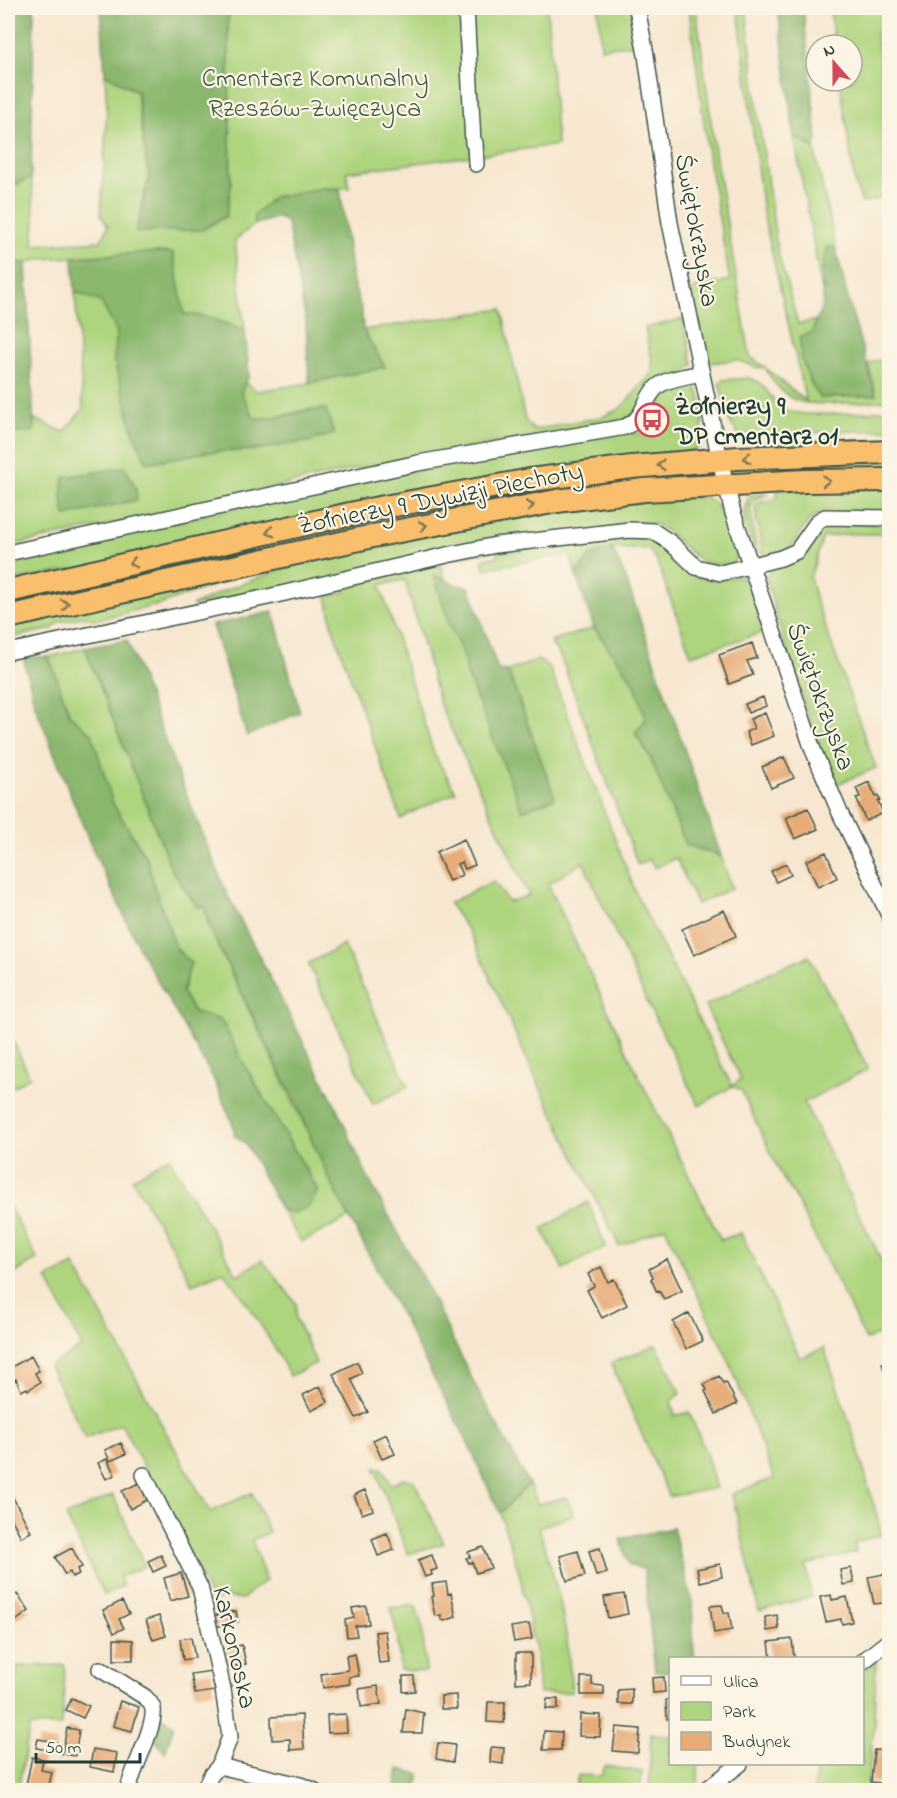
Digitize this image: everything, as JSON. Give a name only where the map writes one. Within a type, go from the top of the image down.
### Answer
[{"type":"highway","name":"Żołnierzy 9 Dywizji Piechoty","points":[[8,591],[368,510],[531,480],[632,467],[720,460],[890,452]]},
{"type":"highway","name":"Żołnierzy 9 Dywizji Piechoty","points":[[8,617],[362,538],[515,509],[644,490],[806,481],[890,480]]},
{"type":"street","points":[[466,8],[476,164]]},
{"type":"street","name":"Świętokrzyska","points":[[637,8],[670,224],[733,513],[813,750],[840,813],[890,916]]},
{"type":"street","points":[[8,553],[418,462],[625,427],[639,418],[656,388],[669,381],[702,373]]},
{"type":"street","points":[[8,652],[496,545],[630,530],[652,531],[671,543],[696,567],[721,573],[781,558],[797,551],[818,521],[825,517],[890,518]]},
{"type":"street","name":"Karkonoska","points":[[144,1475],[200,1587],[223,1689],[230,1737],[219,1766],[211,1775],[204,1791]]},
{"type":"street","points":[[864,1660],[890,1640]]},
{"type":"street","points":[[100,1670],[145,1697],[153,1709],[144,1749],[133,1770],[128,1791]]},
{"type":"street","points":[[706,1791],[739,1765]]},
{"type":"street","points":[[219,1766],[300,1785],[313,1791]]},
{"type":"green space","points":[[8,8],[34,8],[31,177],[19,184],[8,182]]},
{"type":"green space","points":[[101,8],[228,8],[231,187],[226,216],[202,230],[136,232],[149,180],[137,91],[105,74]]},
{"type":"green space","name":"Cmentarz Komunalny Rzeszów-Zwięczyca","points":[[228,8],[547,8],[557,145],[347,172],[349,188],[323,188],[274,197],[254,215],[254,225],[235,240],[245,331],[208,317],[184,314],[158,252],[41,259],[26,263],[8,262],[8,182],[19,184],[31,177],[35,221],[33,245],[101,241],[108,226],[101,215],[107,108],[105,74],[136,91],[149,180],[141,204],[231,187]]},
{"type":"green space","points":[[598,8],[631,8],[638,44],[601,48]]},
{"type":"green space","points":[[689,8],[696,8],[716,159],[750,357],[764,367],[758,368],[737,360],[709,363],[700,338],[691,289],[730,280],[709,162]]},
{"type":"green space","points":[[738,8],[746,8],[758,115],[778,253],[798,324],[817,320],[812,332],[800,337],[805,369],[821,398],[876,395],[868,363],[889,358],[889,400],[815,404],[796,400],[782,391],[766,368],[806,401],[763,213]]},
{"type":"green space","points":[[778,8],[803,8],[806,33],[804,93],[812,93],[817,139],[814,148],[794,136]]},
{"type":"green space","points":[[830,8],[889,8],[889,31],[876,34],[889,119],[889,195],[862,203],[855,184],[842,93],[864,93],[864,33],[833,33]]},
{"type":"green space","points":[[794,136],[814,148],[836,249],[828,247],[823,262],[823,297]]},
{"type":"green space","points":[[323,188],[340,189],[352,279],[362,312],[363,330],[385,367],[309,383],[306,321],[287,222],[278,217],[254,225],[254,215],[274,197]]},
{"type":"green space","points":[[828,246],[836,249],[848,300],[876,395],[820,398],[805,369],[800,337],[812,332],[823,304],[823,262]]},
{"type":"green space","points":[[173,253],[184,314],[208,317],[245,331],[249,375],[241,392],[254,418],[326,409],[334,434],[311,441],[252,450],[207,452],[147,463],[134,434],[114,360],[117,332],[101,302],[75,292],[73,257]]},
{"type":"green space","points":[[8,262],[26,263],[34,431],[8,434]]},
{"type":"green space","points":[[75,292],[102,302],[117,332],[114,360],[134,434],[147,463],[207,452],[252,450],[311,441],[312,409],[268,418],[254,418],[241,392],[245,383],[257,391],[385,367],[363,330],[502,309],[525,420],[533,430],[602,417],[621,408],[652,373],[652,360],[645,328],[683,319],[693,365],[626,420],[383,463],[243,492],[212,503],[8,546],[8,434],[34,431],[34,419],[64,432],[83,409]]},
{"type":"green space","points":[[748,378],[759,383],[777,404],[791,412],[818,414],[889,410],[889,430],[739,435],[730,422],[719,383],[723,380]]},
{"type":"green space","points":[[691,383],[699,394],[703,422],[699,447],[689,453],[8,582],[8,558],[354,482],[632,431],[637,435],[651,424],[664,398],[658,394],[676,385]]},
{"type":"green space","points":[[890,439],[889,445],[773,450],[773,443]]},
{"type":"green space","points":[[889,461],[889,472],[775,475],[774,464]]},
{"type":"green space","points":[[125,467],[136,489],[137,500],[65,516],[62,497],[64,477]]},
{"type":"green space","points":[[889,487],[889,514],[826,511],[810,519],[790,548],[767,555],[762,553],[755,509],[758,503],[777,498],[777,490]]},
{"type":"green space","points":[[768,494],[756,499],[750,508],[757,553],[745,524],[745,509],[751,495]]},
{"type":"green space","points":[[705,496],[716,504],[738,551],[736,559],[731,564],[704,562],[662,528],[653,523],[643,522],[192,606],[226,590],[311,558],[495,520],[618,503]]},
{"type":"green space","points":[[832,523],[889,524],[889,534],[849,534],[823,537],[810,578],[817,604],[876,768],[835,785],[809,719],[766,578],[770,570],[800,559],[822,527]]},
{"type":"green space","points":[[646,536],[665,546],[697,576],[709,579],[738,576],[748,581],[764,632],[691,655],[656,559],[648,549],[612,549],[590,556],[576,575],[570,554],[485,569],[482,561],[486,558],[497,557],[497,552]]},
{"type":"green space","points":[[612,549],[625,576],[721,856],[686,845],[649,755],[635,733],[646,719],[635,684],[594,628],[576,575],[590,556]]},
{"type":"green space","points":[[435,563],[442,568],[445,580],[435,575],[449,624],[462,652],[469,679],[493,736],[555,798],[508,671],[538,660],[549,667],[637,896],[732,1086],[699,1106],[649,1006],[583,862],[548,884],[639,1077],[721,1240],[741,1233],[800,1358],[824,1348],[856,1442],[882,1535],[855,1542],[856,1552],[806,1565],[811,1597],[759,1611],[732,1494],[774,1478],[730,1363],[665,1227],[619,1246],[534,1075],[471,935],[449,903],[494,881],[508,902],[529,896],[440,705],[405,580],[380,585],[434,754],[456,792],[401,819],[333,629],[327,596],[345,592],[344,586]]},
{"type":"green space","points":[[434,575],[457,585],[469,587],[498,670],[508,671],[555,798],[522,811],[469,679],[462,652],[449,624]]},
{"type":"green space","points":[[235,577],[162,604],[95,620],[85,616],[59,622],[52,629],[8,638],[8,626]]},
{"type":"green space","points":[[273,612],[300,712],[247,736],[212,625]]},
{"type":"green space","points":[[594,628],[635,684],[646,719],[635,733],[649,755],[686,845],[721,856],[732,888],[697,904],[676,858],[655,868],[649,859],[638,865],[561,658],[550,641]]},
{"type":"green space","points":[[127,640],[228,896],[335,1104],[367,1176],[529,1484],[500,1513],[462,1431],[329,1179],[294,1099],[209,927],[204,905],[198,908],[172,870],[85,648]]},
{"type":"green space","points":[[85,648],[172,870],[198,908],[204,905],[209,927],[349,1218],[301,1242],[281,1210],[294,1213],[318,1190],[249,1073],[221,1020],[194,1012],[182,992],[191,963],[176,948],[154,886],[148,861],[113,804],[92,735],[70,715],[49,657]]},
{"type":"green space","points":[[23,657],[49,657],[70,715],[92,734],[113,804],[148,861],[154,886],[176,948],[191,963],[182,992],[194,1012],[221,1020],[249,1073],[318,1190],[310,1206],[294,1213],[281,1210],[246,1144],[234,1135],[234,1127],[213,1078],[141,952],[92,848],[35,705]]},
{"type":"green space","points":[[344,945],[408,1087],[373,1104],[308,963]]},
{"type":"green space","points":[[809,956],[868,1069],[804,1102],[889,1276],[889,1330],[866,1340],[794,1195],[782,1177],[741,1090],[732,1086],[741,1079],[705,1006],[772,971]]},
{"type":"green space","points":[[8,1030],[30,1077],[8,1090]]},
{"type":"green space","points":[[169,1157],[237,1275],[262,1260],[296,1303],[296,1319],[316,1363],[290,1376],[259,1322],[223,1271],[192,1284],[132,1179]]},
{"type":"green space","points":[[588,1202],[606,1247],[563,1269],[542,1229]]},
{"type":"green space","points":[[8,1204],[37,1259],[8,1278]]},
{"type":"green space","points":[[74,1265],[210,1512],[252,1493],[269,1532],[252,1540],[266,1581],[243,1599],[225,1597],[212,1601],[190,1553],[121,1424],[86,1438],[49,1366],[82,1347],[47,1278]]},
{"type":"green space","points":[[656,1345],[681,1393],[671,1401],[675,1416],[689,1412],[706,1453],[716,1488],[669,1497],[611,1363]]},
{"type":"green space","points":[[375,1468],[382,1468],[391,1485],[405,1478],[414,1481],[444,1543],[408,1554]]},
{"type":"green space","points":[[529,1484],[538,1504],[566,1497],[574,1515],[539,1527],[559,1596],[567,1640],[572,1692],[539,1694],[535,1647],[519,1572],[500,1513]]},
{"type":"green space","points":[[113,1495],[145,1566],[119,1577],[123,1586],[104,1595],[66,1516]]},
{"type":"green space","points":[[673,1528],[692,1602],[694,1657],[669,1657],[669,1671],[655,1672],[644,1569],[629,1565],[620,1539]]},
{"type":"green space","points":[[415,1605],[422,1626],[426,1672],[400,1670],[398,1640],[391,1608]]},
{"type":"green space","points":[[876,1661],[874,1724],[867,1790],[814,1790],[817,1765],[864,1765],[864,1671]]},
{"type":"green space","points":[[65,1665],[62,1726],[30,1726],[18,1790],[8,1790],[8,1751],[17,1666]]},
{"type":"green space","points":[[157,1713],[174,1725],[165,1753],[152,1736]]},
{"type":"green space","points":[[651,1733],[669,1736],[669,1765],[698,1765],[698,1789],[649,1790]]},
{"type":"green space","points":[[605,1766],[642,1772],[640,1790],[575,1790],[578,1775],[601,1776]]},
{"type":"green space","points":[[399,1769],[420,1774],[416,1790],[395,1790]]},
{"type":"building","points":[[752,643],[757,658],[747,661],[753,675],[729,684],[719,655]]},
{"type":"building","points":[[763,697],[766,706],[748,713],[745,704]]},
{"type":"building","points":[[765,713],[774,736],[751,745],[746,732],[754,728],[750,719]]},
{"type":"building","points":[[784,757],[794,778],[771,788],[762,767]]},
{"type":"building","points":[[869,782],[876,797],[878,796],[880,800],[878,801],[883,813],[866,821],[856,798],[860,797],[856,788]]},
{"type":"building","points":[[808,808],[818,829],[795,839],[786,818]]},
{"type":"building","points":[[464,839],[475,865],[465,869],[462,862],[457,864],[462,875],[449,881],[436,852]]},
{"type":"building","points":[[826,852],[837,878],[818,887],[806,861]]},
{"type":"building","points":[[786,864],[791,875],[776,882],[771,871]]},
{"type":"building","points":[[724,910],[736,936],[694,955],[682,929]]},
{"type":"building","points":[[667,1259],[682,1291],[664,1299],[659,1291],[657,1292],[649,1269]]},
{"type":"building","points":[[601,1267],[608,1282],[614,1279],[627,1305],[602,1318],[587,1290],[594,1286],[588,1274]]},
{"type":"building","points":[[689,1313],[703,1341],[686,1349],[673,1322]]},
{"type":"building","points":[[31,1356],[39,1371],[35,1373],[40,1382],[28,1390],[27,1388],[21,1391],[16,1379],[8,1384],[8,1369]]},
{"type":"building","points":[[890,1361],[890,1386],[889,1387],[882,1363]]},
{"type":"building","points":[[357,1362],[362,1373],[351,1379],[368,1412],[356,1418],[333,1374]]},
{"type":"building","points":[[719,1376],[723,1383],[726,1382],[737,1404],[716,1414],[704,1384]]},
{"type":"building","points":[[320,1386],[328,1402],[311,1411],[303,1395]]},
{"type":"building","points":[[386,1434],[395,1454],[382,1459],[373,1440]]},
{"type":"building","points":[[121,1443],[126,1454],[110,1461],[105,1450]]},
{"type":"building","points":[[107,1459],[115,1475],[106,1479],[98,1463]]},
{"type":"building","points":[[139,1483],[147,1500],[130,1509],[122,1491]]},
{"type":"building","points":[[8,1488],[31,1532],[21,1537],[8,1512]]},
{"type":"building","points":[[365,1490],[373,1510],[362,1514],[354,1495]]},
{"type":"building","points":[[387,1533],[394,1550],[378,1556],[372,1539]]},
{"type":"building","points":[[483,1547],[491,1568],[476,1573],[472,1562],[469,1563],[466,1558],[470,1557],[468,1552]]},
{"type":"building","points":[[72,1548],[82,1567],[77,1569],[79,1574],[72,1577],[70,1572],[65,1575],[55,1557]]},
{"type":"building","points":[[600,1548],[607,1573],[596,1576],[589,1551]]},
{"type":"building","points":[[578,1551],[585,1576],[567,1581],[560,1556]]},
{"type":"building","points":[[161,1555],[166,1566],[153,1572],[148,1561]]},
{"type":"building","points":[[432,1555],[437,1569],[431,1571],[432,1575],[425,1577],[418,1560]]},
{"type":"building","points":[[720,1564],[722,1577],[700,1582],[697,1569]]},
{"type":"building","points":[[851,1568],[854,1583],[843,1585],[840,1570]]},
{"type":"building","points":[[181,1573],[188,1596],[170,1601],[164,1578]]},
{"type":"building","points":[[884,1574],[889,1600],[874,1604],[868,1577]]},
{"type":"building","points":[[446,1582],[456,1617],[444,1621],[441,1615],[435,1616],[431,1597],[434,1596],[432,1584]]},
{"type":"building","points":[[17,1594],[29,1611],[10,1625],[8,1624],[8,1600]]},
{"type":"building","points":[[624,1594],[628,1614],[608,1618],[604,1597]]},
{"type":"building","points":[[831,1595],[832,1600],[847,1597],[852,1622],[842,1624],[841,1619],[826,1622],[820,1597]]},
{"type":"building","points":[[122,1601],[129,1614],[119,1619],[124,1628],[114,1633],[103,1610]]},
{"type":"building","points":[[722,1605],[724,1613],[729,1613],[732,1630],[714,1633],[710,1606]]},
{"type":"building","points":[[366,1606],[369,1624],[355,1626],[357,1636],[347,1637],[345,1620],[354,1618],[352,1608]]},
{"type":"building","points":[[236,1611],[238,1622],[214,1627],[212,1616]]},
{"type":"building","points":[[777,1615],[779,1629],[767,1631],[765,1617]]},
{"type":"building","points":[[159,1616],[166,1636],[153,1640],[146,1620]]},
{"type":"building","points":[[529,1624],[532,1639],[514,1642],[511,1627]]},
{"type":"building","points":[[385,1631],[389,1662],[379,1663],[375,1632]]},
{"type":"building","points":[[191,1637],[195,1658],[183,1660],[180,1639]]},
{"type":"building","points":[[114,1639],[133,1640],[133,1660],[114,1660]]},
{"type":"building","points":[[792,1639],[794,1657],[771,1657],[769,1642]]},
{"type":"building","points":[[242,1645],[246,1664],[226,1668],[222,1649]]},
{"type":"building","points":[[516,1653],[531,1653],[531,1682],[516,1683]]},
{"type":"building","points":[[355,1654],[359,1676],[349,1677],[350,1684],[323,1688],[321,1674],[348,1670],[346,1656]]},
{"type":"building","points":[[211,1671],[215,1691],[195,1694],[191,1674]]},
{"type":"building","points":[[403,1676],[414,1676],[415,1691],[403,1692]]},
{"type":"building","points":[[581,1677],[592,1677],[592,1685],[604,1686],[604,1695],[581,1695]]},
{"type":"building","points":[[664,1677],[665,1692],[653,1693],[652,1678]]},
{"type":"building","points":[[378,1686],[381,1704],[361,1707],[359,1689]]},
{"type":"building","points":[[632,1689],[632,1704],[618,1704],[618,1690]]},
{"type":"building","points":[[456,1695],[457,1709],[441,1709],[441,1696]]},
{"type":"building","points":[[72,1698],[89,1706],[83,1718],[66,1710]]},
{"type":"building","points":[[547,1699],[558,1699],[558,1709],[546,1709]]},
{"type":"building","points":[[669,1699],[669,1719],[667,1719],[666,1700]]},
{"type":"building","points":[[120,1701],[139,1707],[132,1731],[113,1726]]},
{"type":"building","points":[[488,1702],[505,1702],[504,1723],[487,1722]]},
{"type":"building","points":[[406,1709],[424,1713],[422,1733],[403,1733]]},
{"type":"building","points":[[346,1714],[347,1732],[328,1733],[327,1715]]},
{"type":"building","points":[[580,1714],[601,1715],[600,1737],[579,1736]]},
{"type":"building","points":[[302,1715],[304,1749],[290,1750],[290,1739],[272,1740],[271,1717]]},
{"type":"building","points":[[616,1727],[640,1729],[638,1753],[613,1751]]},
{"type":"building","points":[[67,1728],[79,1730],[75,1756],[62,1754]]},
{"type":"building","points":[[544,1731],[562,1732],[561,1750],[543,1750]]},
{"type":"building","points":[[38,1739],[57,1742],[55,1751],[36,1748]]},
{"type":"building","points":[[438,1743],[455,1745],[453,1762],[436,1759]]},
{"type":"building","points":[[491,1747],[504,1748],[503,1764],[490,1762]]},
{"type":"building","points":[[93,1749],[117,1753],[114,1772],[90,1767]]},
{"type":"building","points":[[874,1750],[887,1751],[881,1783],[871,1782]]},
{"type":"building","points":[[32,1757],[43,1759],[41,1770],[52,1772],[48,1790],[26,1785]]},
{"type":"place","name":"Żołnierzy 9 DP cmentarz 01","points":[[652,420]]}]
